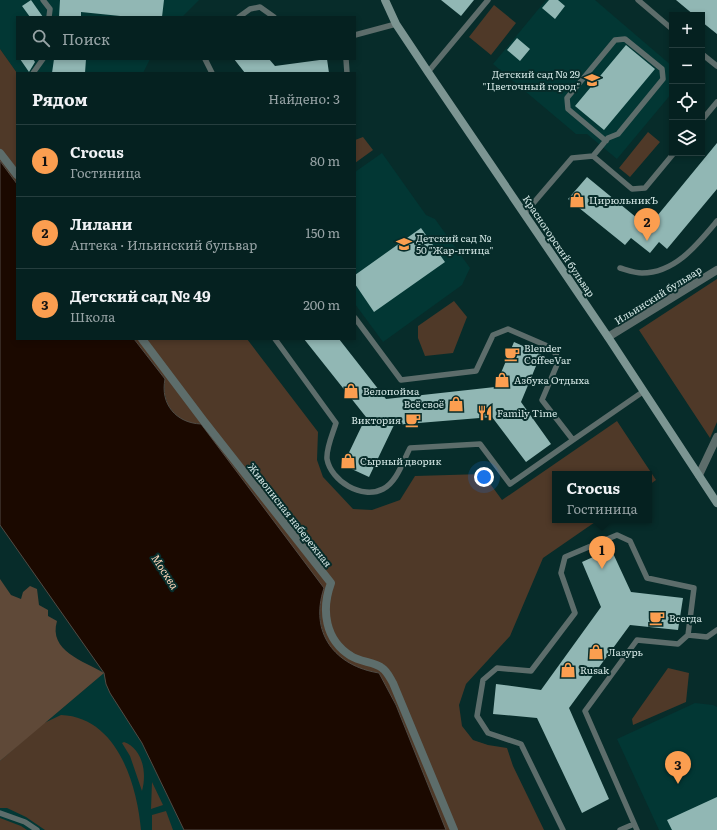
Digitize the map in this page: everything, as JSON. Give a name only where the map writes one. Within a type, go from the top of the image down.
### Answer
[{"type":"main road","name":"Красногорский бульвар","points":[[385,0],[396,24],[608,337],[717,503]]},
{"type":"street","points":[[0,153],[16,174]]},
{"type":"street","name":"Ильинский бульвар","points":[[608,337],[717,270]]},
{"type":"street","name":"Живописная набережная","points":[[143,340],[203,420],[331,583],[325,606],[328,629],[334,640],[346,653],[361,662],[382,667],[394,683],[454,830]]},
{"type":"street","points":[[699,475],[717,437]]},
{"type":"lane","points":[[42,0],[50,9],[49,16]]},
{"type":"lane","points":[[428,72],[488,0]]},
{"type":"lane","points":[[638,0],[669,26]]},
{"type":"lane","points":[[240,16],[250,9],[260,7],[273,16]]},
{"type":"lane","points":[[356,35],[396,24]]},
{"type":"lane","points":[[524,214],[572,158],[593,156],[606,140],[618,134],[663,79],[662,69],[626,39],[615,40],[567,98],[568,109],[606,140]]},
{"type":"lane","points":[[705,56],[717,66]]},
{"type":"lane","points":[[34,72],[42,60]]},
{"type":"lane","points":[[206,60],[212,72]]},
{"type":"lane","points":[[346,60],[346,72]]},
{"type":"lane","points":[[705,116],[717,102]]},
{"type":"lane","points":[[593,156],[632,189],[645,188],[672,156]]},
{"type":"lane","points":[[620,268],[641,273],[662,269],[682,259],[699,243],[717,221]]},
{"type":"lane","points":[[356,319],[401,380],[476,371],[493,335],[508,329],[552,348],[559,360],[542,400],[572,440]]},
{"type":"lane","points":[[276,340],[336,423],[327,458],[331,469],[337,478],[348,486],[370,493],[383,489],[398,472],[410,448],[480,444],[510,484],[644,391]]},
{"type":"lane","points":[[563,830],[520,744],[488,734],[477,716],[483,680],[497,668],[531,671],[575,612],[561,573],[565,558],[617,535],[630,541],[647,578],[694,588],[688,635],[678,644],[637,640],[585,711],[637,830]]},
{"type":"lane","points":[[688,635],[707,637],[717,630]]},
{"type":"lane","points":[[0,813],[25,822],[37,830]]},
{"type":"lane","points":[[620,830],[634,824]]},
{"type":"shaded area","points":[[0,0],[199,0],[183,16],[16,16],[16,60],[150,60],[144,72],[16,72],[0,49]]},
{"type":"shaded area","name":"Детский сад № 29 \"Цветочный город\"","points":[[546,0],[595,0],[669,63],[669,97],[617,159],[587,134],[576,134],[493,64]]},
{"type":"shaded area","points":[[494,5],[516,23],[491,55],[469,37]]},
{"type":"shaded area","points":[[0,49],[16,72],[16,183],[0,161]]},
{"type":"shaded area","points":[[648,132],[660,142],[630,177],[619,168]]},
{"type":"shaded area","points":[[363,137],[373,150],[356,162],[356,140]]},
{"type":"shaded area","name":"Детский сад № 50 \"Жар-птица\"","points":[[382,153],[426,215],[435,219],[470,268],[462,285],[383,342],[356,305],[356,171]]},
{"type":"shaded area","points":[[717,279],[717,422],[710,438],[639,330]]},
{"type":"shaded area","points":[[454,301],[467,317],[453,353],[425,356],[418,338],[418,326]]},
{"type":"shaded area","points":[[135,340],[248,340],[318,432],[317,460],[323,477],[353,509],[372,510],[400,500],[415,476],[483,474],[502,500],[617,421],[650,471],[552,471],[552,523],[594,523],[543,558],[510,636],[466,684],[459,705],[462,726],[473,740],[488,745],[507,748],[513,766],[544,830],[446,830],[396,705],[379,673],[351,664],[340,657],[332,648],[325,638],[321,626],[321,597],[201,424],[184,420],[172,410],[165,396],[165,379]]},
{"type":"shaded area","points":[[652,474],[656,480],[652,483]]},
{"type":"shaded area","points":[[0,579],[11,595],[21,599],[23,592],[30,586],[37,589],[39,605],[48,610],[48,616],[57,621],[56,631],[58,640],[63,647],[70,654],[104,673],[0,761]]},
{"type":"shaded area","points":[[668,668],[689,673],[686,702],[633,725],[632,719]]},
{"type":"shaded area","points":[[104,673],[106,684],[142,743],[184,830],[0,830],[0,761]]},
{"type":"shaded area","points":[[695,703],[713,705],[717,707],[717,830],[659,830],[617,739]]},
{"type":"shaded area","points":[[61,715],[80,719],[97,727],[110,740],[129,774],[135,793],[141,830],[45,830],[26,817],[7,808],[0,808],[0,761],[42,724]]},
{"type":"shaded area","points":[[124,742],[136,750],[142,762],[144,777],[142,791],[130,756],[122,743]]},
{"type":"shaded area","points":[[152,782],[163,805],[151,809]]},
{"type":"shaded area","points":[[166,811],[173,830],[152,830],[152,815]]},
{"type":"shaded area","points":[[0,818],[21,826],[27,830],[0,830]]},
{"type":"water","name":"Москва","points":[[0,161],[16,183],[16,340],[135,340],[165,379],[165,396],[172,410],[177,416],[184,420],[201,424],[324,588],[320,604],[320,619],[323,633],[329,645],[338,655],[350,663],[363,669],[379,673],[396,705],[446,830],[184,830],[142,743],[110,693],[106,684],[104,673],[0,525]]},
{"type":"building","points":[[31,0],[42,16],[29,16],[22,6]]},
{"type":"building","points":[[60,0],[164,0],[162,16],[120,16],[81,12],[81,16],[59,16]]},
{"type":"building","points":[[441,0],[474,0],[461,16]]},
{"type":"building","points":[[549,0],[558,0],[565,6],[555,19],[542,8]]},
{"type":"building","points":[[676,0],[717,0],[717,34],[705,24],[705,12],[690,12]]},
{"type":"building","points":[[517,38],[530,49],[520,61],[507,50]]},
{"type":"building","points":[[626,45],[655,69],[604,130],[575,106]]},
{"type":"building","points":[[21,60],[34,60],[35,62],[29,72]]},
{"type":"building","points":[[54,60],[86,60],[85,72],[52,72]]},
{"type":"building","points":[[235,60],[270,60],[275,66],[327,60],[329,72],[244,72]]},
{"type":"building","points":[[717,143],[717,189],[667,249],[659,242],[650,253],[631,238],[625,245],[568,199],[587,177],[648,227]]},
{"type":"building","points":[[421,228],[445,262],[374,312],[356,285],[356,274]]},
{"type":"building","points":[[305,340],[340,340],[386,399],[495,387],[514,342],[541,354],[521,402],[551,444],[526,462],[492,417],[394,425],[369,477],[343,465],[366,417]]},
{"type":"building","points":[[611,549],[631,592],[683,598],[678,630],[630,625],[569,708],[609,799],[582,813],[537,718],[493,714],[496,684],[541,690],[601,607],[582,562]]},
{"type":"building","points":[[717,797],[717,830],[672,830],[667,820]]},
{"type":"place","name":"Детский сад № 29 \"Цветочный город\"","points":[[592,80]]},
{"type":"place","name":"ЦирюльникЪ","points":[[577,200]]},
{"type":"place","name":"Лилани","points":[[647,241]]},
{"type":"place","name":"Детский сад № 50 \"Жар-птица\"","points":[[404,244]]},
{"type":"place","name":"Blender CoffeeVar","points":[[512,354]]},
{"type":"place","name":"Азбука Отдыха","points":[[502,380]]},
{"type":"place","name":"Велопойма","points":[[351,391]]},
{"type":"place","name":"Всё своё","points":[[456,404]]},
{"type":"place","name":"Family Time","points":[[485,413]]},
{"type":"place","name":"Виктория","points":[[413,420]]},
{"type":"place","name":"Сырный дворик","points":[[348,461]]},
{"type":"place","name":"Crocus","points":[[602,569]]},
{"type":"place","name":"Всегда","points":[[657,618]]},
{"type":"place","name":"Лазурь","points":[[596,652]]},
{"type":"place","name":"Rusak","points":[[568,670]]},
{"type":"place","name":"Детский сад № 49","points":[[678,784]]}]
